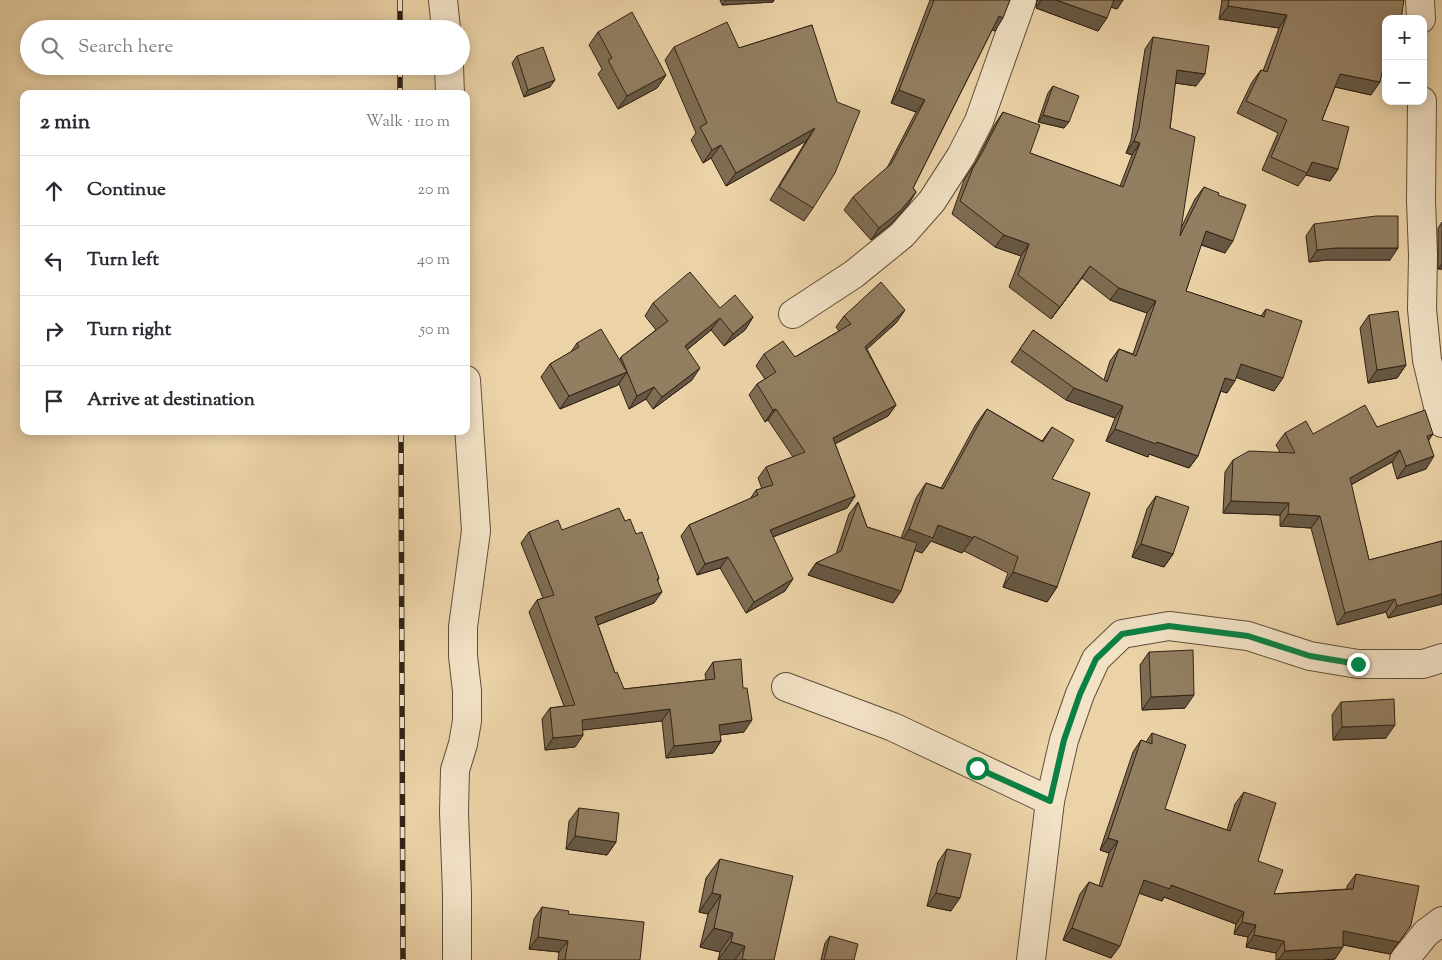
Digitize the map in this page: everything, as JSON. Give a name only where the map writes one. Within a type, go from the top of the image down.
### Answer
[{"type":"street","points":[[442,0],[445,20]]},
{"type":"street","points":[[793,314],[861,269],[902,235],[932,202],[961,156],[979,121],[1022,0]]},
{"type":"street","points":[[1420,0],[1421,15]]},
{"type":"street","points":[[449,75],[450,90]]},
{"type":"street","points":[[1422,105],[1422,310],[1427,360],[1442,422]]},
{"type":"street","points":[[457,960],[455,770],[463,744],[467,721],[467,691],[462,656],[463,627],[476,531],[470,435]]},
{"type":"street","points":[[1031,960],[1050,801],[1064,740],[1080,694],[1096,659],[1122,634],[1169,626],[1248,636],[1310,656],[1358,664],[1423,664],[1442,658]]},
{"type":"street","points":[[786,687],[892,727],[1050,801]]},
{"type":"street","points":[[1404,960],[1426,933],[1442,921]]},
{"type":"building","points":[[934,0],[1010,0],[1003,18],[999,16],[913,188],[916,192],[900,211],[879,228],[853,197],[891,164],[925,100],[899,90]]},
{"type":"building","points":[[1056,0],[1114,0],[1107,18]]},
{"type":"building","points":[[1229,0],[1404,0],[1402,15],[1382,15],[1382,73],[1380,82],[1340,74],[1322,120],[1349,127],[1338,169],[1312,162],[1307,173],[1271,157],[1287,120],[1246,101],[1261,70],[1267,72],[1287,15],[1228,6]]},
{"type":"building","points":[[632,12],[666,75],[627,96],[608,60],[612,58],[598,32]]},
{"type":"building","points":[[727,22],[739,48],[812,25],[837,102],[860,111],[835,173],[813,208],[779,187],[815,128],[736,173],[721,145],[712,150],[700,127],[707,123],[674,47]]},
{"type":"building","points":[[1153,37],[1209,46],[1205,74],[1177,70],[1170,128],[1195,137],[1180,236],[1204,187],[1219,193],[1218,195],[1246,205],[1233,241],[1206,231],[1186,291],[1264,317],[1266,309],[1302,321],[1283,378],[1241,364],[1235,381],[1225,378],[1198,456],[1157,442],[1156,444],[1115,429],[1123,406],[1074,388],[1020,349],[1033,330],[1107,382],[1119,349],[1136,356],[1156,301],[1119,288],[1090,266],[1060,307],[1018,275],[1029,244],[1004,235],[960,201],[973,168],[1003,112],[1040,125],[1030,153],[1123,187],[1140,143],[1134,141],[1139,128]]},
{"type":"building","points":[[543,47],[555,80],[528,90],[517,56]]},
{"type":"building","points":[[1053,86],[1079,96],[1069,122],[1043,115]]},
{"type":"building","points":[[1376,216],[1398,216],[1398,248],[1335,248],[1317,250],[1314,224]]},
{"type":"building","points":[[690,272],[720,308],[735,295],[753,317],[733,334],[720,318],[685,346],[700,368],[662,397],[654,387],[637,396],[621,357],[668,321],[653,303]]},
{"type":"building","points":[[881,282],[905,310],[865,347],[896,405],[833,438],[855,496],[770,530],[793,579],[754,602],[728,557],[705,564],[689,525],[758,495],[756,490],[773,485],[766,467],[805,452],[776,409],[773,410],[757,384],[776,372],[764,354],[783,341],[795,357],[851,324],[844,316]]},
{"type":"building","points":[[1398,311],[1406,365],[1377,370],[1369,315]]},
{"type":"building","points":[[601,329],[627,372],[569,396],[550,364],[579,347],[577,343]]},
{"type":"building","points":[[1365,405],[1377,427],[1425,410],[1433,434],[1427,436],[1434,456],[1406,466],[1400,450],[1350,478],[1369,560],[1442,541],[1442,594],[1397,606],[1395,599],[1345,613],[1320,516],[1288,514],[1289,503],[1231,501],[1233,460],[1249,451],[1295,453],[1285,433],[1306,421],[1313,434]]},
{"type":"building","points":[[987,409],[1043,442],[1052,427],[1074,440],[1052,479],[1090,493],[1057,587],[1013,572],[1018,557],[974,536],[973,538],[938,525],[933,538],[909,529],[926,483],[943,489]]},
{"type":"building","points":[[1156,496],[1189,507],[1173,554],[1141,544]]},
{"type":"building","points":[[858,502],[867,527],[917,543],[901,591],[816,563],[841,551]]},
{"type":"building","points":[[619,508],[625,521],[630,519],[636,534],[642,532],[659,578],[657,579],[662,592],[595,617],[615,673],[617,672],[624,689],[715,679],[713,662],[741,659],[743,688],[747,688],[752,720],[719,725],[721,741],[674,746],[670,709],[582,720],[583,735],[553,738],[550,708],[575,705],[537,600],[554,595],[529,532],[558,520],[562,530]]},
{"type":"building","points":[[1193,650],[1194,695],[1151,697],[1149,652]]},
{"type":"building","points":[[1394,699],[1395,725],[1342,727],[1341,702]]},
{"type":"building","points":[[1152,733],[1186,745],[1165,809],[1230,831],[1244,792],[1276,803],[1258,861],[1283,870],[1274,894],[1353,889],[1356,874],[1419,886],[1411,925],[1399,942],[1343,931],[1343,947],[1285,951],[1284,941],[1254,935],[1256,925],[1242,922],[1244,912],[1171,885],[1170,889],[1144,880],[1120,946],[1072,928],[1089,882],[1102,887],[1118,841],[1108,838],[1141,740],[1152,744]]},
{"type":"building","points":[[579,808],[619,813],[616,842],[575,836]]},
{"type":"building","points":[[947,849],[971,854],[960,898],[936,893]]},
{"type":"building","points":[[720,859],[793,876],[774,960],[742,959],[745,946],[731,942],[733,933],[714,928],[721,895],[712,893]]},
{"type":"building","points":[[542,907],[569,911],[568,914],[644,922],[640,960],[565,960],[568,941],[538,937]]},
{"type":"building","points":[[830,936],[858,944],[854,960],[824,960]]},
{"type":"railway","points":[[400,0],[400,20]]},
{"type":"railway","points":[[400,75],[400,90]]},
{"type":"railway","points":[[401,435],[403,960]]},
{"type":"route","points":[[977,768],[1050,801],[1064,740],[1080,694],[1096,659],[1122,634],[1169,626],[1248,636],[1310,656],[1358,664]]}]
